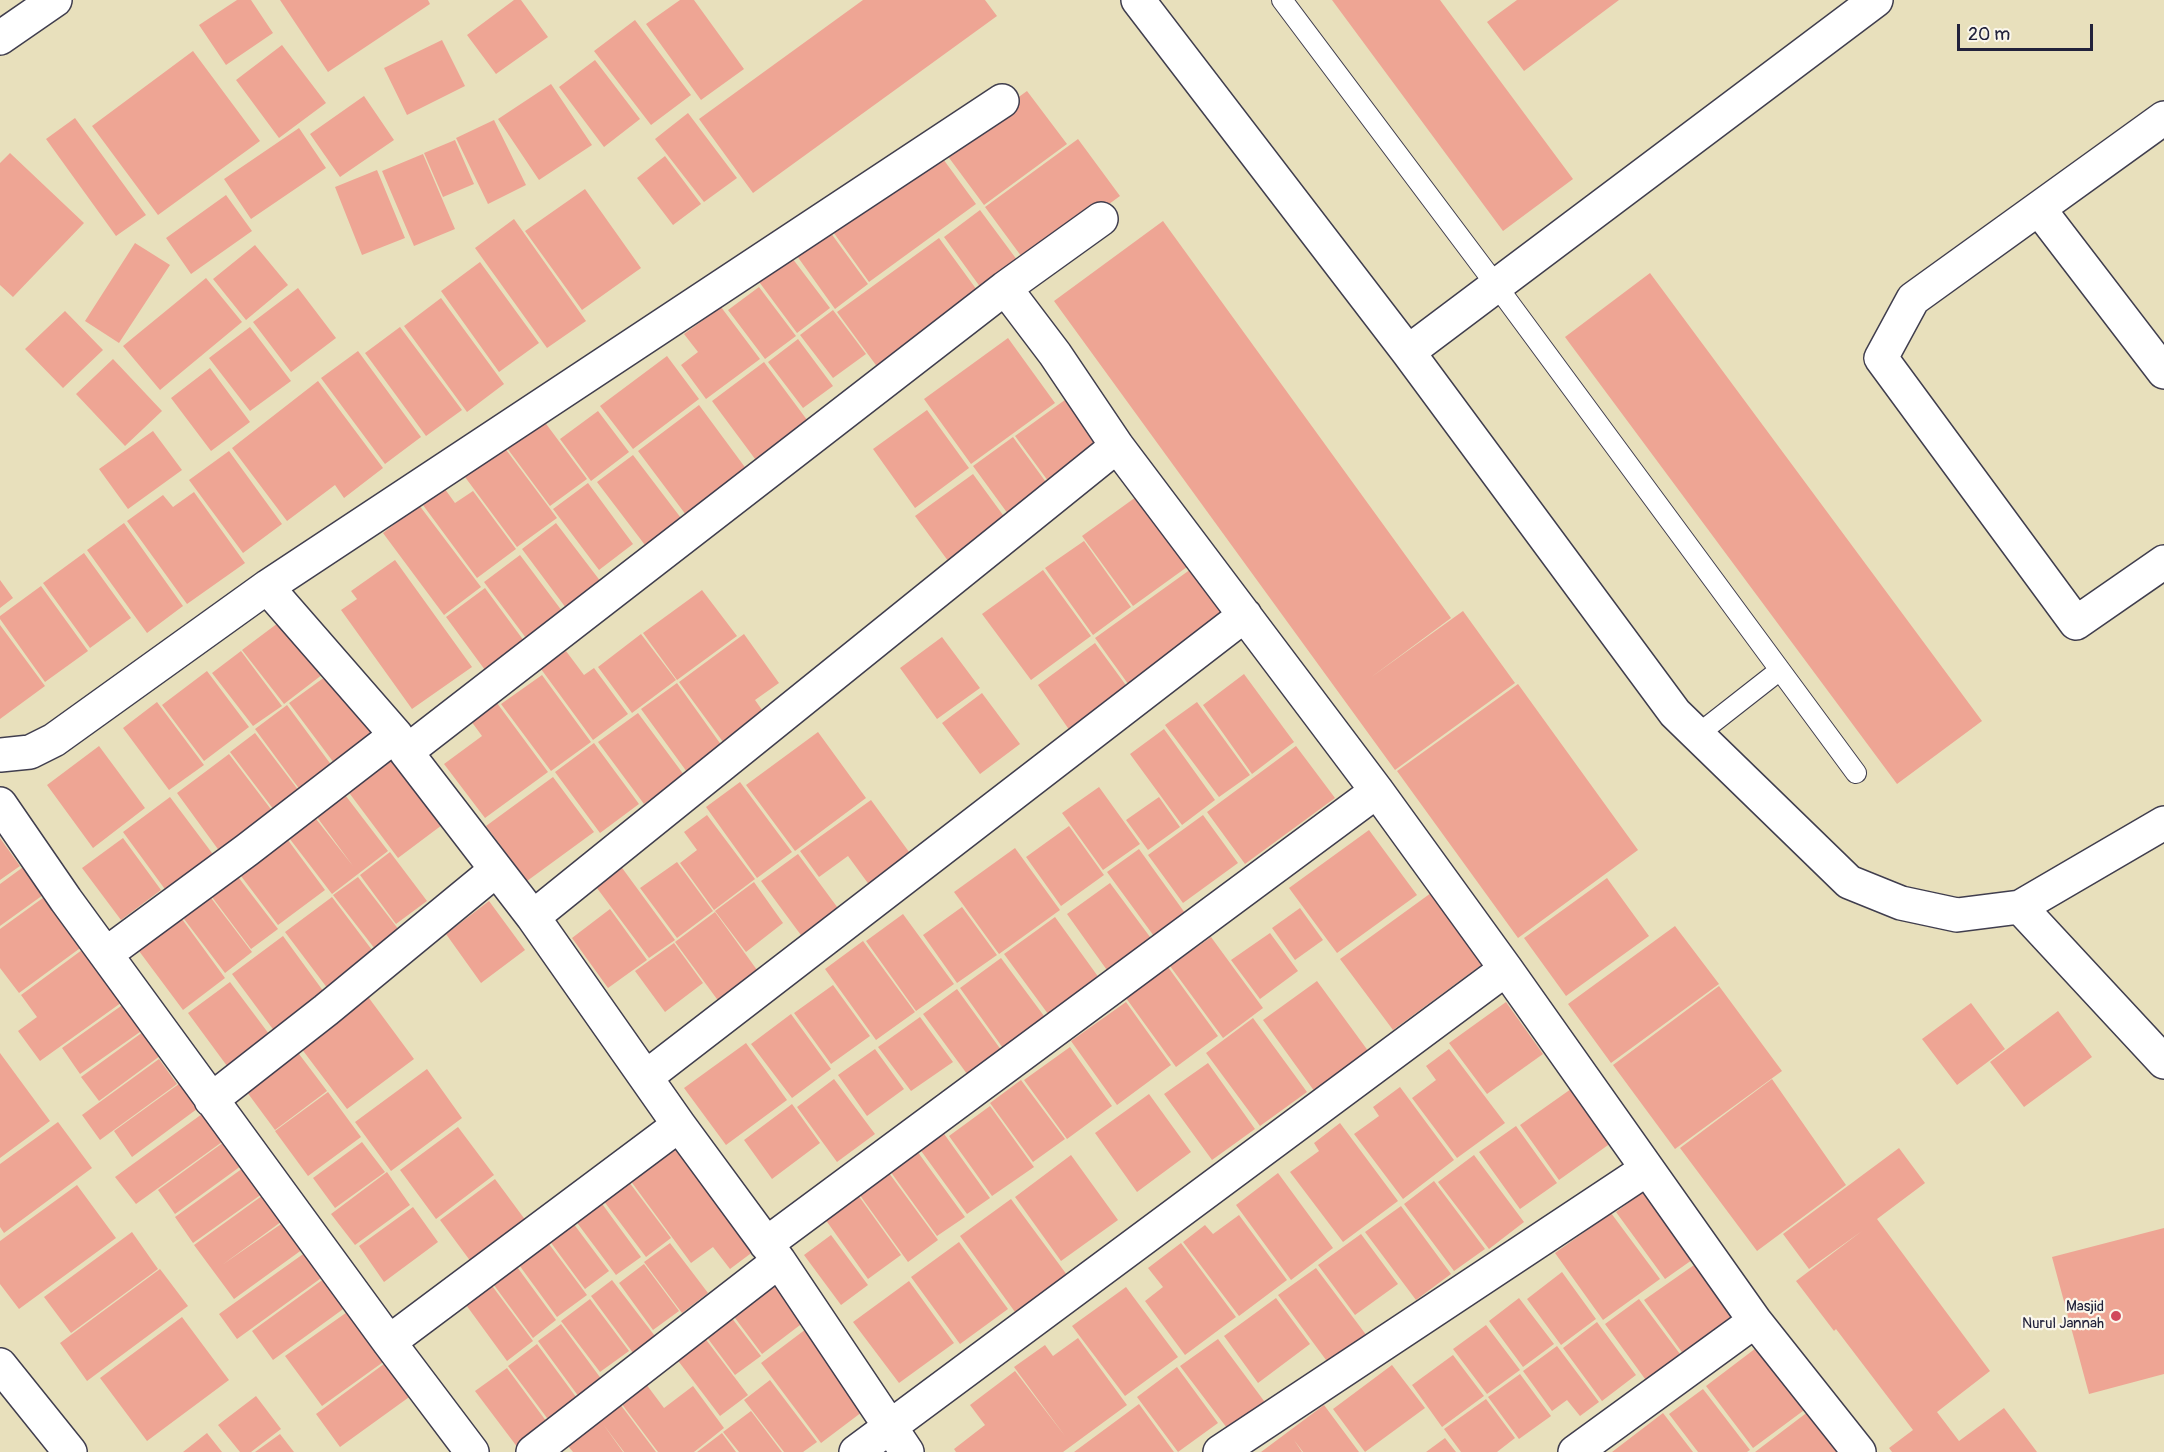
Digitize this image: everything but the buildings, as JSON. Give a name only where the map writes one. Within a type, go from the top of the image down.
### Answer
[{"type":"street","points":[[0,38],[55,0]]},
{"type":"street","points":[[1138,0],[1408,352],[1676,713],[1849,882],[1901,903],[1957,915],[2020,907],[2164,823]]},
{"type":"street","points":[[1408,352],[1876,0]]},
{"type":"street","points":[[0,754],[30,752],[54,740],[267,587],[1002,101]]},
{"type":"street","points":[[2164,118],[1913,299],[1881,358],[2076,623],[2164,562]]},
{"type":"street","points":[[2039,209],[2164,372]]},
{"type":"street","points":[[106,954],[247,850],[401,744],[1005,288],[1101,219]]},
{"type":"street","points":[[1005,288],[1055,354],[1117,446],[1377,791],[1755,1321],[1859,1452]]},
{"type":"street","points":[[534,918],[1117,446]]},
{"type":"street","points":[[267,587],[401,744],[534,918],[772,1253],[897,1439]]},
{"type":"street","points":[[646,1077],[1245,615]]},
{"type":"street","points":[[533,1452],[772,1253],[1377,791]]},
{"type":"street","points":[[0,804],[66,900],[472,1452]]},
{"type":"street","points":[[212,1100],[326,1010],[496,870]]},
{"type":"street","points":[[2020,907],[2164,1062]]},
{"type":"street","points":[[856,1452],[897,1439],[1506,969]]},
{"type":"street","points":[[389,1342],[679,1125]]},
{"type":"street","points":[[1220,1452],[1647,1169]]},
{"type":"street","points":[[1576,1452],[1755,1321]]},
{"type":"street","points":[[0,1366],[70,1452]]},
{"type":"lane","points":[[1282,0],[1496,285],[1856,773]]},
{"type":"lane","points":[[1697,735],[1780,670]]},
{"type":"place","name":"Masjid Nurul Jannah","points":[[2116,1316]]}]
